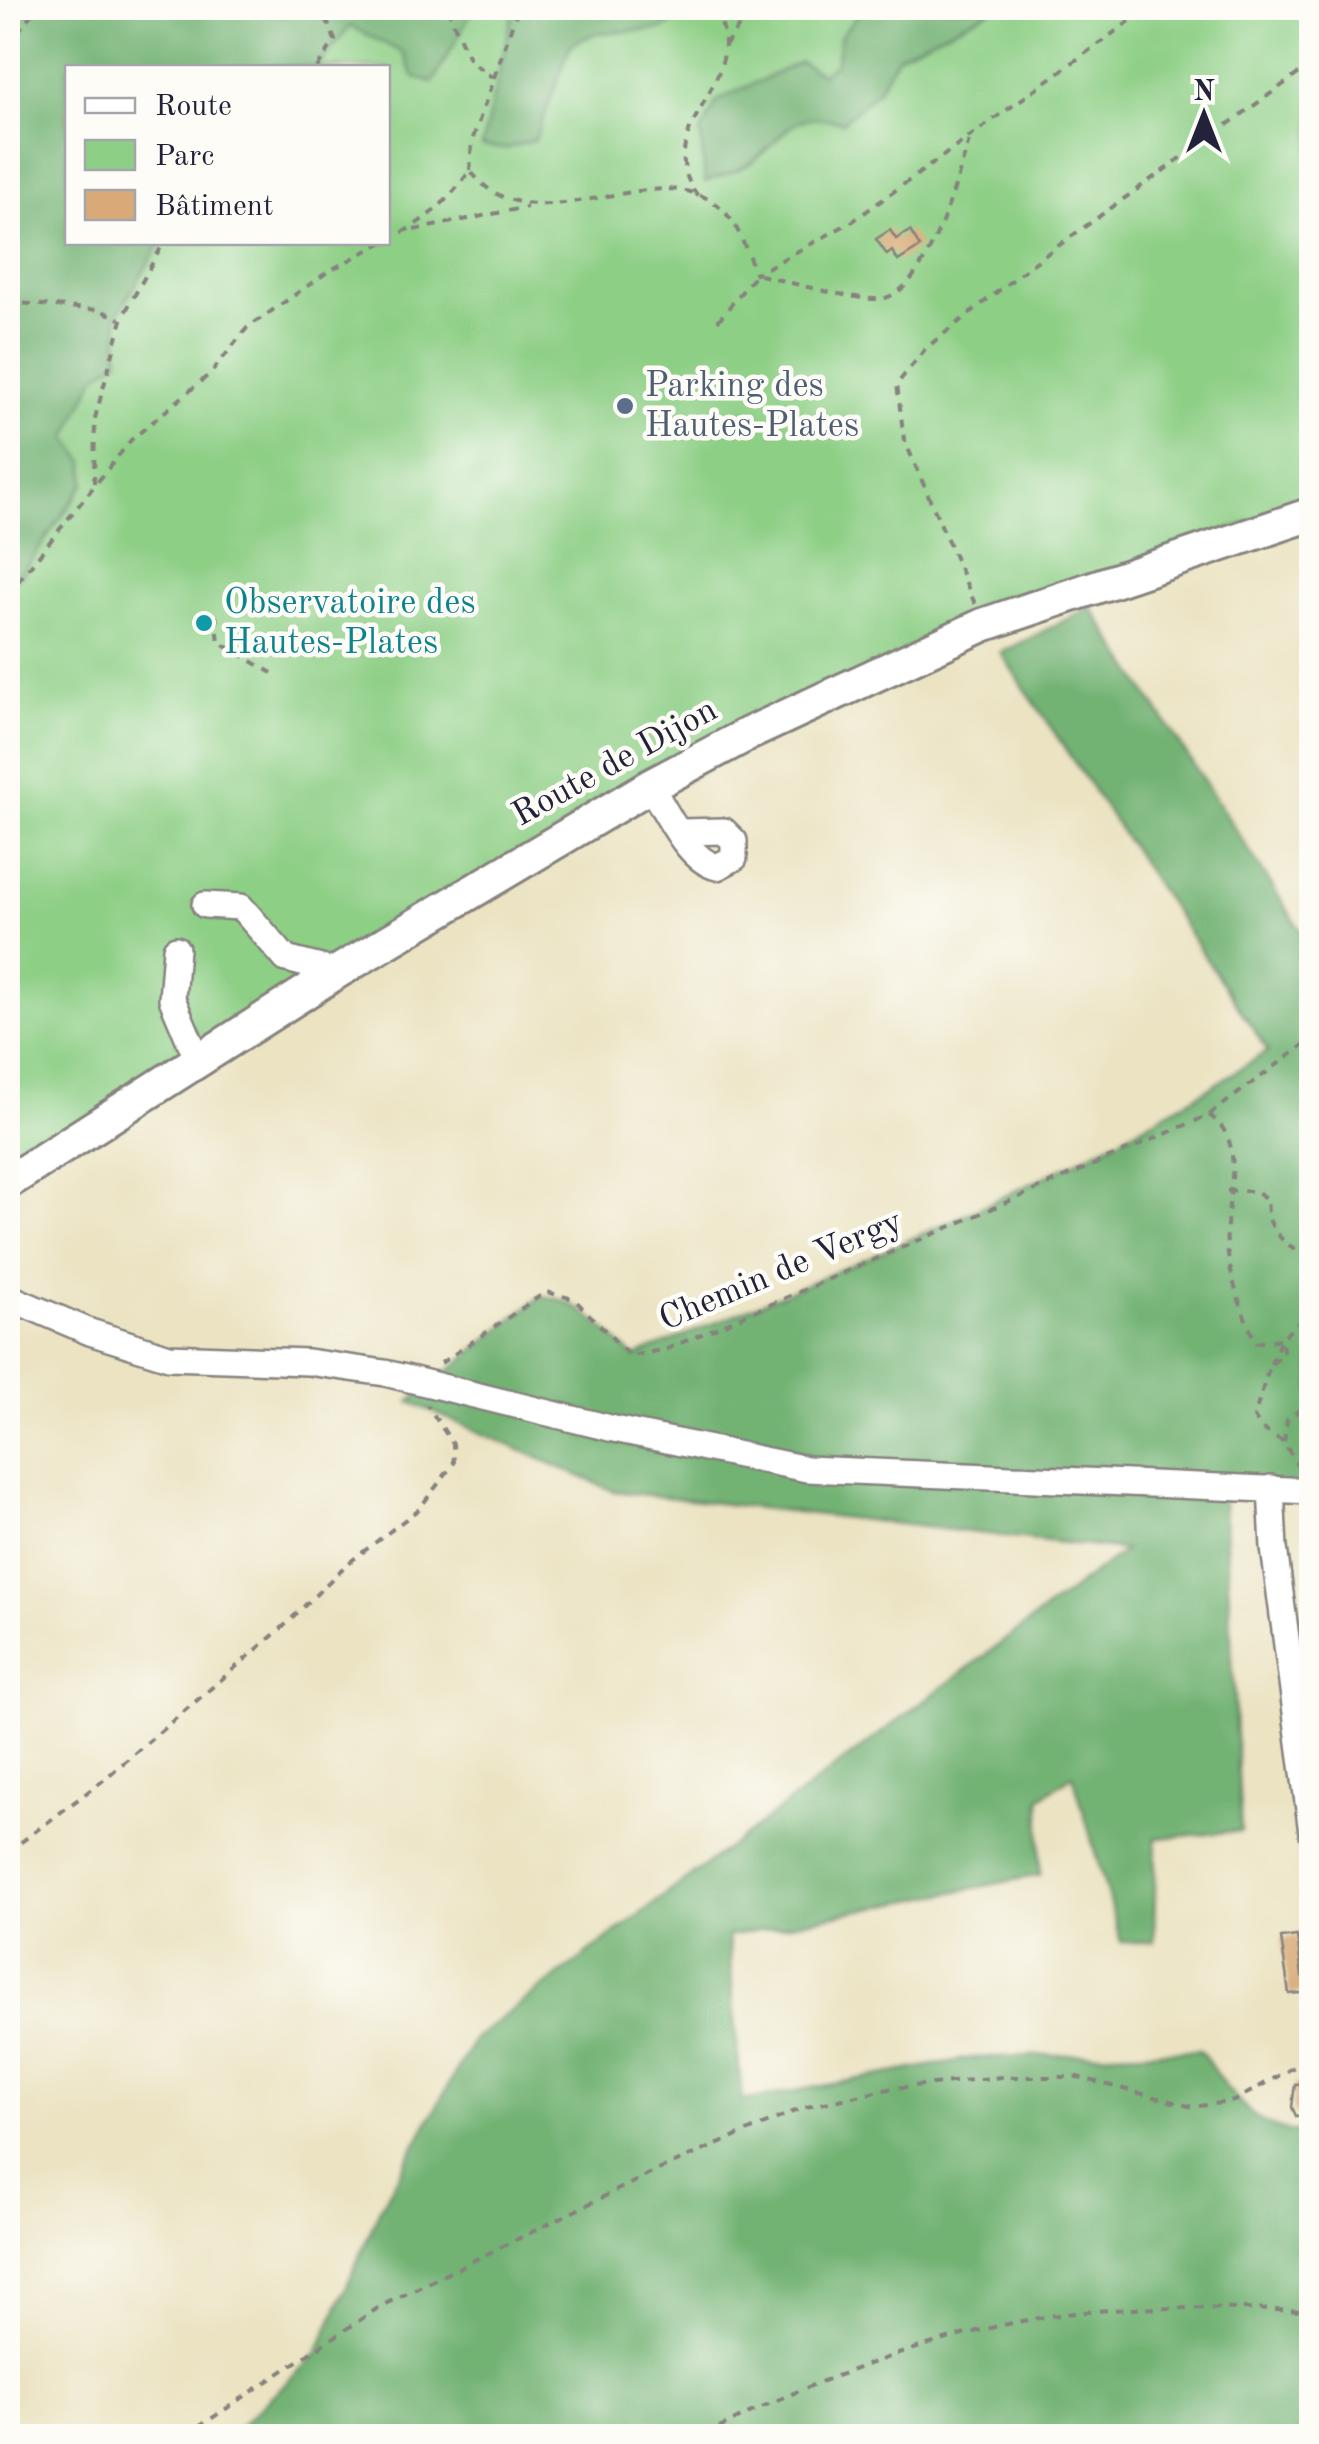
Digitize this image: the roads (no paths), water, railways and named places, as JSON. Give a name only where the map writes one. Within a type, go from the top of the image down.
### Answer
[{"type":"main road","name":"Route de Dijon","points":[[8,1182],[197,1058],[650,786],[850,683],[984,624],[1312,514]]},
{"type":"street","points":[[650,786],[680,832]]},
{"type":"street","points":[[205,905],[241,907],[286,959],[337,972]]},
{"type":"street","points":[[176,949],[172,999],[197,1058]]},
{"type":"street","points":[[8,1298],[90,1332],[170,1357],[308,1362],[420,1379],[614,1429],[807,1469],[1311,1491]]},
{"type":"street","points":[[1272,1488],[1274,1548],[1312,1832]]},
{"type":"place","name":"Parking des Hautes-Plates","points":[[625,406]]},
{"type":"place","name":"Observatoire des Hautes-Plates","points":[[204,623]]}]
